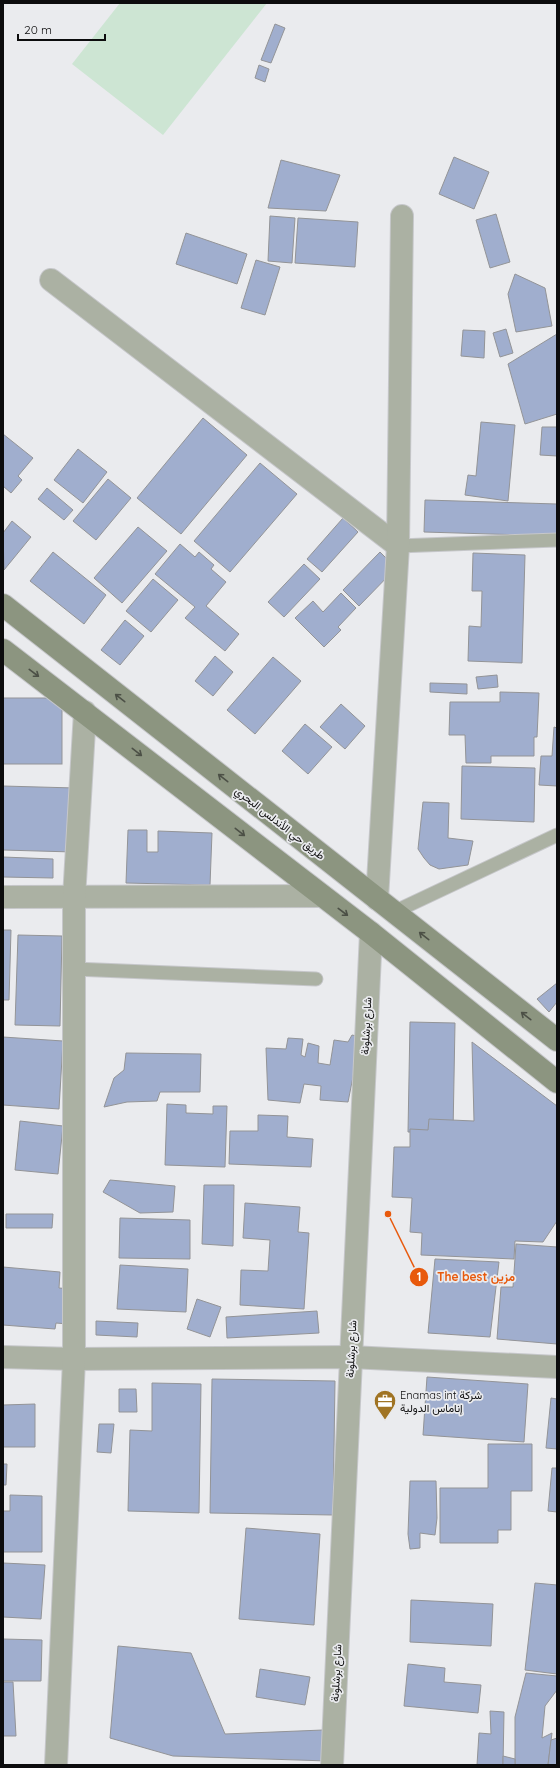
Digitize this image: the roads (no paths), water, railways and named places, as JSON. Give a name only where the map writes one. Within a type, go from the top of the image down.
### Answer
[{"type":"street","points":[[377,899],[398,546],[402,216]]},
{"type":"street","points":[[51,280],[398,546]]},
{"type":"street","name":"طريق حي الأندلس البحري","points":[[3,606],[557,1040]]},
{"type":"street","points":[[3,650],[371,933],[557,1082]]},
{"type":"street","points":[[56,1765],[74,1359],[74,898],[85,712]]},
{"type":"street","points":[[3,897],[74,898],[322,896]]},
{"type":"street","name":"شارع برشلونة","points":[[332,1765],[371,933]]},
{"type":"street","points":[[3,1357],[74,1359],[350,1357],[557,1367]]},
{"type":"lane","points":[[398,546],[557,540]]},
{"type":"lane","points":[[394,912],[557,835]]},
{"type":"lane","points":[[74,968],[316,979]]},
{"type":"place","name":"The best مزين","points":[[388,1214]]},
{"type":"place","name":"Enamas int شركة إناماس الدولية","points":[[385,1420]]}]
